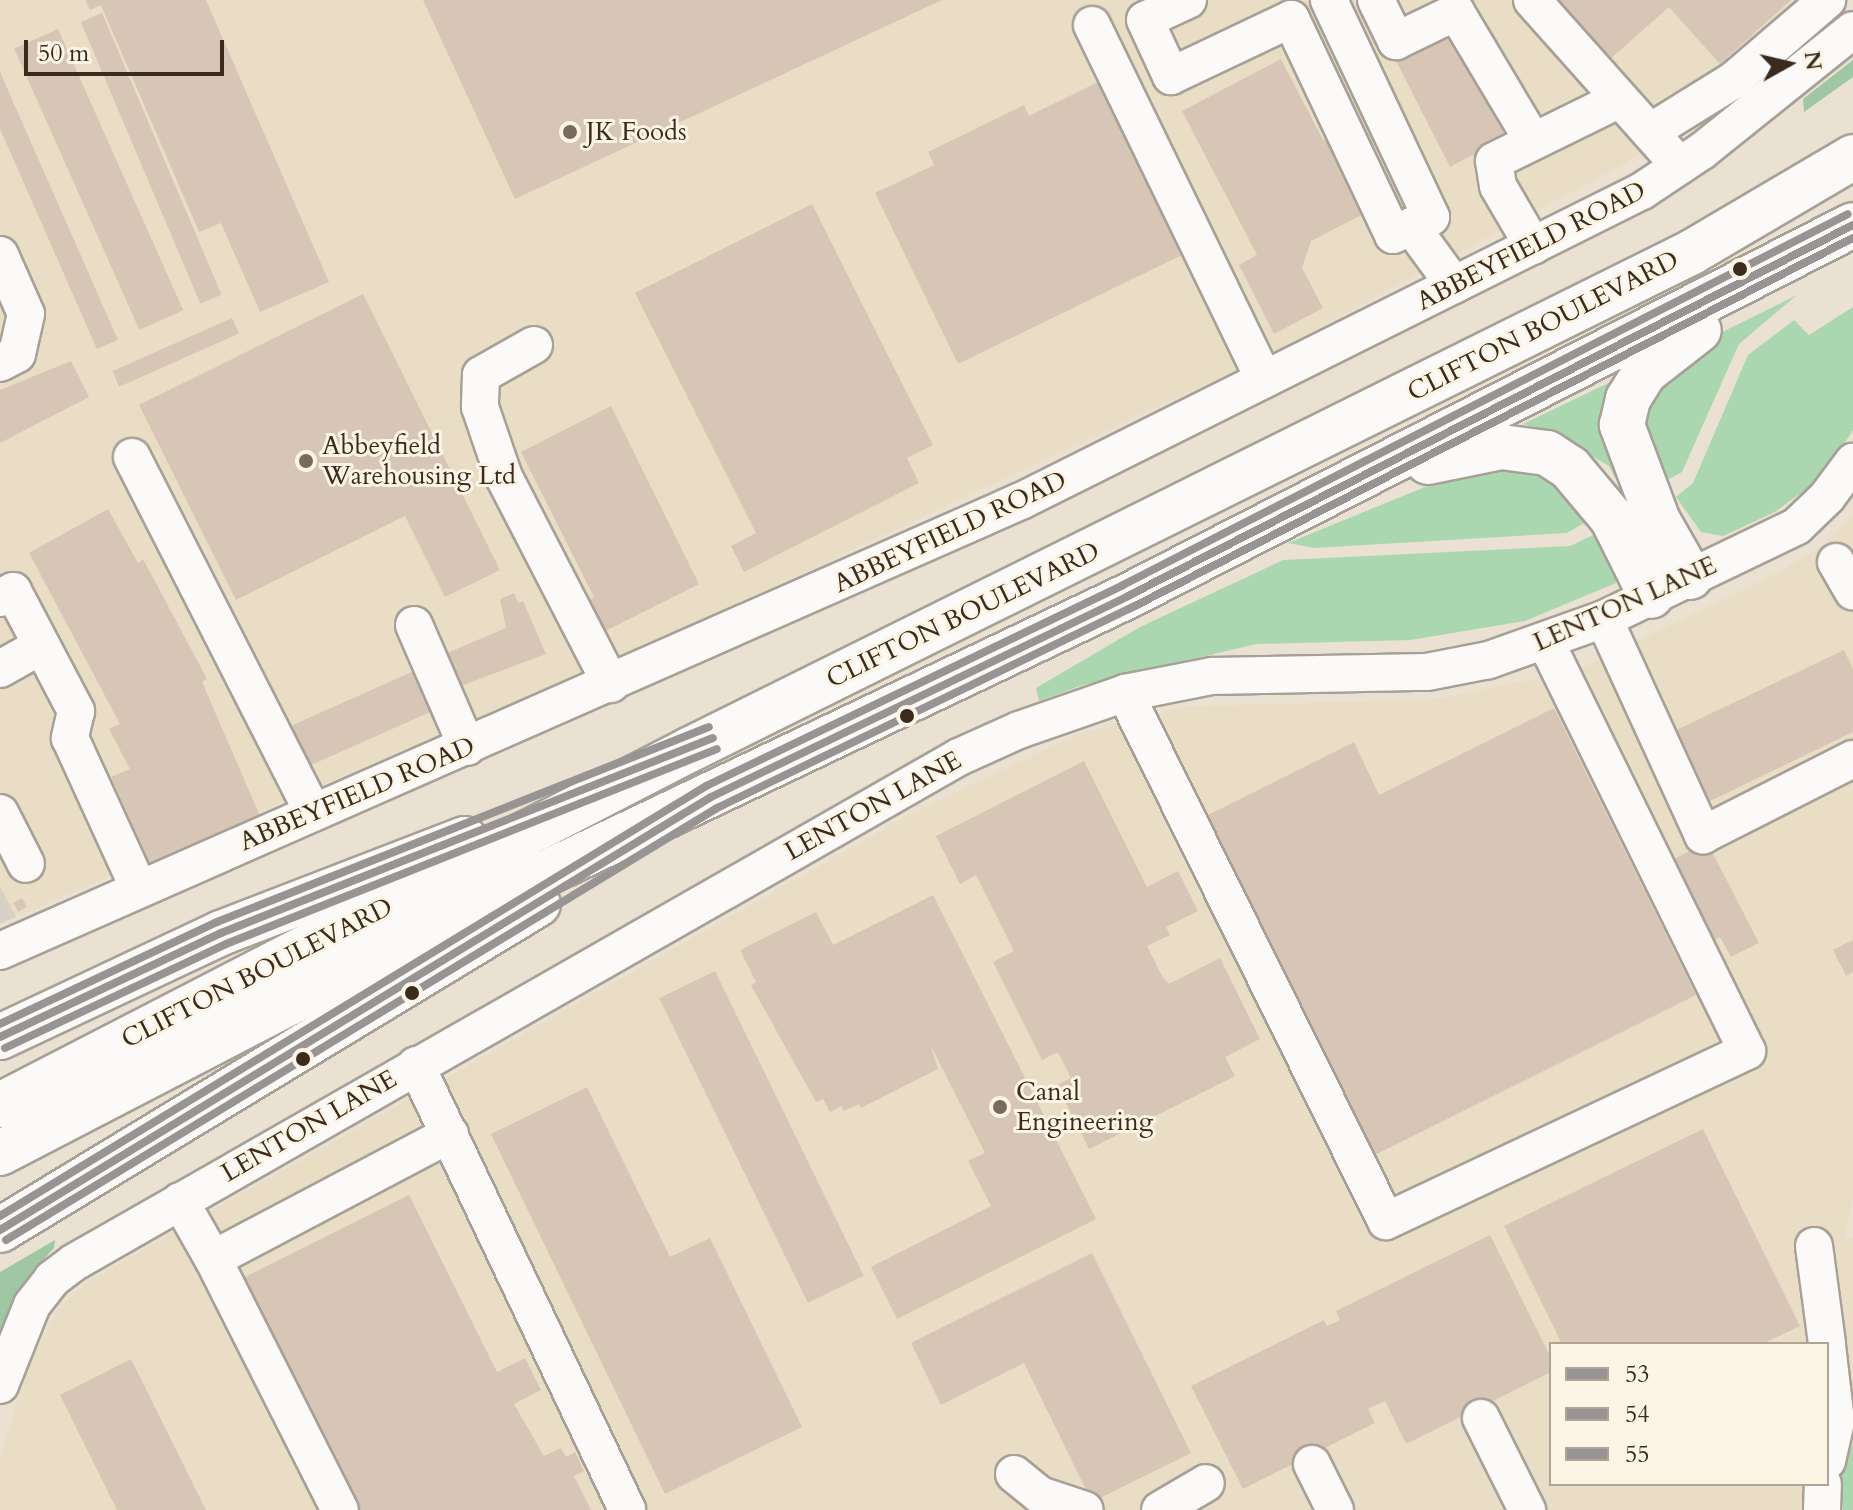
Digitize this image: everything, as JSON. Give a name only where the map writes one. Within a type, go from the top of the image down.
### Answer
[{"type":"highway","name":"CLIFTON BOULEVARD","points":[[79,1089],[689,750],[1692,252],[1853,157]]},
{"type":"highway","name":"CLIFTON BOULEVARD","points":[[79,1089],[711,797],[1272,522],[1853,225]]},
{"type":"highway","points":[[1690,577],[1658,521],[1628,447],[1622,425],[1628,399],[1663,353],[1853,225]]},
{"type":"highway","points":[[1272,522],[1471,449],[1523,448],[1547,453],[1570,468],[1612,518],[1651,596]]},
{"type":"highway","points":[[0,1037],[221,933],[689,750]]},
{"type":"highway","points":[[0,1230],[711,797]]},
{"type":"highway","points":[[0,1105],[79,1089]]},
{"type":"highway","points":[[0,1153],[79,1089]]},
{"type":"street","points":[[1188,0],[1145,20],[1171,76],[1291,19],[1393,235],[1431,217],[1329,0]]},
{"type":"street","points":[[1376,0],[1396,41],[1456,12],[1533,141]]},
{"type":"street","points":[[1532,0],[1680,166]]},
{"type":"street","points":[[1650,132],[1734,80],[1827,0]]},
{"type":"street","points":[[1092,25],[1264,379]]},
{"type":"street","name":"ABBEYFIELD ROAD","points":[[0,951],[1021,501],[1642,191],[1680,166],[1853,30]]},
{"type":"street","points":[[1533,246],[1498,186],[1494,161],[1620,99]]},
{"type":"street","points":[[1411,226],[1454,285]]},
{"type":"street","points":[[0,255],[26,314],[17,354],[0,363]]},
{"type":"street","points":[[534,345],[481,375],[480,407],[504,477],[611,684]]},
{"type":"street","points":[[132,457],[313,813]]},
{"type":"street","name":"LENTON LANE","points":[[0,1385],[24,1323],[52,1279],[416,1065],[959,757],[1019,730],[1125,693],[1212,676],[1427,672],[1489,660],[1604,619],[1797,526],[1827,497],[1853,462]]},
{"type":"street","points":[[0,598],[13,591],[76,711],[70,738],[139,889]]},
{"type":"street","points":[[1604,619],[1703,835],[1853,759]]},
{"type":"street","points":[[414,625],[467,747]]},
{"type":"street","points":[[1125,693],[1165,781],[1386,1221],[1747,1051],[1545,641]]},
{"type":"street","points":[[0,669],[41,646]]},
{"type":"street","points":[[0,813],[26,864]]},
{"type":"street","points":[[416,1065],[627,1510]]},
{"type":"street","points":[[213,1259],[450,1134]]},
{"type":"street","points":[[180,1201],[213,1259],[340,1510]]},
{"type":"street","points":[[1814,1246],[1827,1342]]},
{"type":"street","points":[[1829,1362],[1836,1421],[1829,1452]]},
{"type":"street","points":[[1481,1418],[1527,1510]]},
{"type":"street","points":[[1312,1464],[1335,1510]]},
{"type":"street","points":[[1014,1474],[1040,1495],[1085,1510]]},
{"type":"street","points":[[1164,1509],[1206,1483]]},
{"type":"street","points":[[1822,1510],[1823,1486]]},
{"type":"shaded area","points":[[0,0],[1851,0],[1750,85],[1615,169],[1268,355],[690,626],[16,917],[0,886]]},
{"type":"shaded area","points":[[1853,514],[1853,1196],[1845,1238],[1853,1238],[1853,1445],[1840,1465],[1843,1510],[0,1510],[0,1456],[30,1362],[56,1313],[85,1283],[903,818],[1075,735],[1178,707],[1436,699],[1579,670],[1786,568],[1821,547]]},
{"type":"shaded area","points":[[0,886],[16,917],[0,924]]},
{"type":"green space","points":[[1853,60],[1853,77],[1804,112],[1803,99]]},
{"type":"green space","points":[[1797,295],[1739,344],[1682,472],[1667,480],[1644,436],[1647,404],[1660,376],[1720,333]]},
{"type":"green space","points":[[1853,307],[1853,430],[1823,477],[1775,512],[1723,536],[1701,532],[1676,497],[1693,483],[1748,355],[1794,320],[1809,335]]},
{"type":"green space","points":[[1623,376],[1627,500],[1609,466],[1553,433],[1523,424]]},
{"type":"green space","points":[[1544,461],[1591,519],[1567,533],[1314,548],[1288,543],[1486,462]]},
{"type":"green space","points":[[1608,528],[1622,571],[1616,583],[1525,621],[1411,640],[1256,644],[1080,686],[1039,701],[1036,688],[1140,627],[1283,560],[1570,546]]},
{"type":"green space","points":[[55,1240],[54,1248],[30,1274],[0,1329],[0,1272]]},
{"type":"green space","points":[[1853,1445],[1853,1510],[1843,1510],[1840,1465]]},
{"type":"building","points":[[85,0],[206,0],[329,282],[260,312],[221,223],[199,232],[101,5],[90,10]]},
{"type":"building","name":"JK Foods","points":[[423,0],[942,0],[515,199]]},
{"type":"building","points":[[1554,0],[1791,0],[1720,64],[1669,7],[1608,61]]},
{"type":"building","points":[[102,13],[222,295],[200,304],[81,22]]},
{"type":"building","points":[[58,29],[183,310],[139,330],[14,49]]},
{"type":"building","points":[[1452,32],[1506,138],[1450,167],[1396,61]]},
{"type":"building","points":[[1281,59],[1323,140],[1334,134],[1373,209],[1311,241],[1302,268],[1323,308],[1274,334],[1239,265],[1257,255],[1182,111]]},
{"type":"building","points":[[0,72],[118,340],[97,349],[0,129]]},
{"type":"building","points":[[1106,78],[1190,251],[958,364],[875,193],[934,165],[928,152],[1024,105],[1029,116]]},
{"type":"building","points":[[812,204],[933,445],[907,458],[919,483],[744,572],[731,546],[756,533],[635,293]]},
{"type":"building","name":"Abbeyfield Warehousing Ltd","points":[[363,294],[500,570],[445,597],[405,516],[236,600],[139,405]]},
{"type":"building","points":[[232,318],[239,334],[119,387],[112,371]]},
{"type":"building","points":[[71,361],[89,397],[0,443],[0,390]]},
{"type":"building","points":[[611,406],[699,584],[605,631],[589,600],[594,597],[521,452]]},
{"type":"building","points":[[108,509],[138,563],[143,559],[207,679],[202,682],[260,816],[150,864],[111,777],[130,769],[109,729],[120,724],[29,553]]},
{"type":"building","points":[[514,593],[518,603],[523,601],[546,654],[453,689],[440,656],[506,628],[500,599]]},
{"type":"building","points":[[1844,650],[1853,669],[1853,732],[1702,805],[1668,734]]},
{"type":"building","points":[[414,671],[432,711],[304,768],[286,728]]},
{"type":"building","points":[[1554,708],[1696,995],[1369,1158],[1202,818],[1354,742],[1379,795]]},
{"type":"building","points":[[1084,761],[1147,887],[1178,871],[1198,911],[1166,927],[1170,935],[1147,946],[1162,976],[1169,984],[1220,958],[1260,1039],[1225,1057],[1235,1076],[1089,1149],[1057,1085],[1071,1078],[1058,1052],[1042,1060],[993,962],[1014,951],[976,875],[960,884],[936,836]]},
{"type":"building","points":[[1707,842],[1759,943],[1731,957],[1720,937],[1715,940],[1674,859]]},
{"type":"building","name":"Canal Engineering","points":[[933,895],[1096,1219],[897,1319],[871,1267],[991,1206],[968,1161],[985,1153],[930,1044],[938,1069],[861,1108],[859,1104],[844,1111],[841,1106],[830,1112],[823,1099],[816,1102],[751,985],[756,982],[740,950],[816,912],[833,945]]},
{"type":"building","points":[[22,898],[27,907],[18,912],[13,903]]},
{"type":"building","points":[[1853,940],[1853,972],[1846,976],[1833,950]]},
{"type":"building","points":[[715,971],[864,1276],[808,1303],[659,998]]},
{"type":"building","points":[[587,1087],[670,1257],[710,1238],[802,1427],[665,1494],[491,1134]]},
{"type":"building","points":[[1703,1129],[1800,1326],[1766,1342],[1561,1342],[1504,1226]]},
{"type":"building","points":[[409,1195],[497,1372],[525,1358],[541,1390],[514,1404],[544,1456],[561,1448],[566,1457],[575,1452],[584,1471],[574,1476],[591,1510],[354,1510],[239,1280]]},
{"type":"building","points":[[1490,1235],[1549,1354],[1549,1373],[1406,1444],[1385,1401],[1368,1409],[1375,1423],[1243,1489],[1191,1386],[1324,1320],[1327,1326],[1340,1320],[1336,1311]]},
{"type":"building","points":[[1092,1253],[1191,1453],[1092,1502],[1024,1363],[941,1405],[911,1343]]},
{"type":"building","points":[[131,1359],[206,1510],[117,1510],[60,1395]]},
{"type":"transit line","name":"55","points":[[0,1216],[706,786],[1123,585],[1848,214]]},
{"type":"transit line","name":"53","points":[[0,1230],[711,797],[1128,596],[1853,225]]},
{"type":"transit line","name":"54","points":[[6,1240],[717,808],[1133,607],[1853,238]]},
{"type":"transit line","name":"55","points":[[0,1024],[217,922],[709,727]]},
{"type":"transit line","name":"53","points":[[0,1037],[221,933],[713,738]]},
{"type":"transit line","name":"54","points":[[5,1048],[226,944],[717,749]]},
{"type":"place","name":"JK Foods","points":[[570,132]]},
{"type":"place","name":"Abbeyfield Warehousing Ltd","points":[[306,461]]},
{"type":"place","name":"Canal Engineering","points":[[1000,1107]]}]
